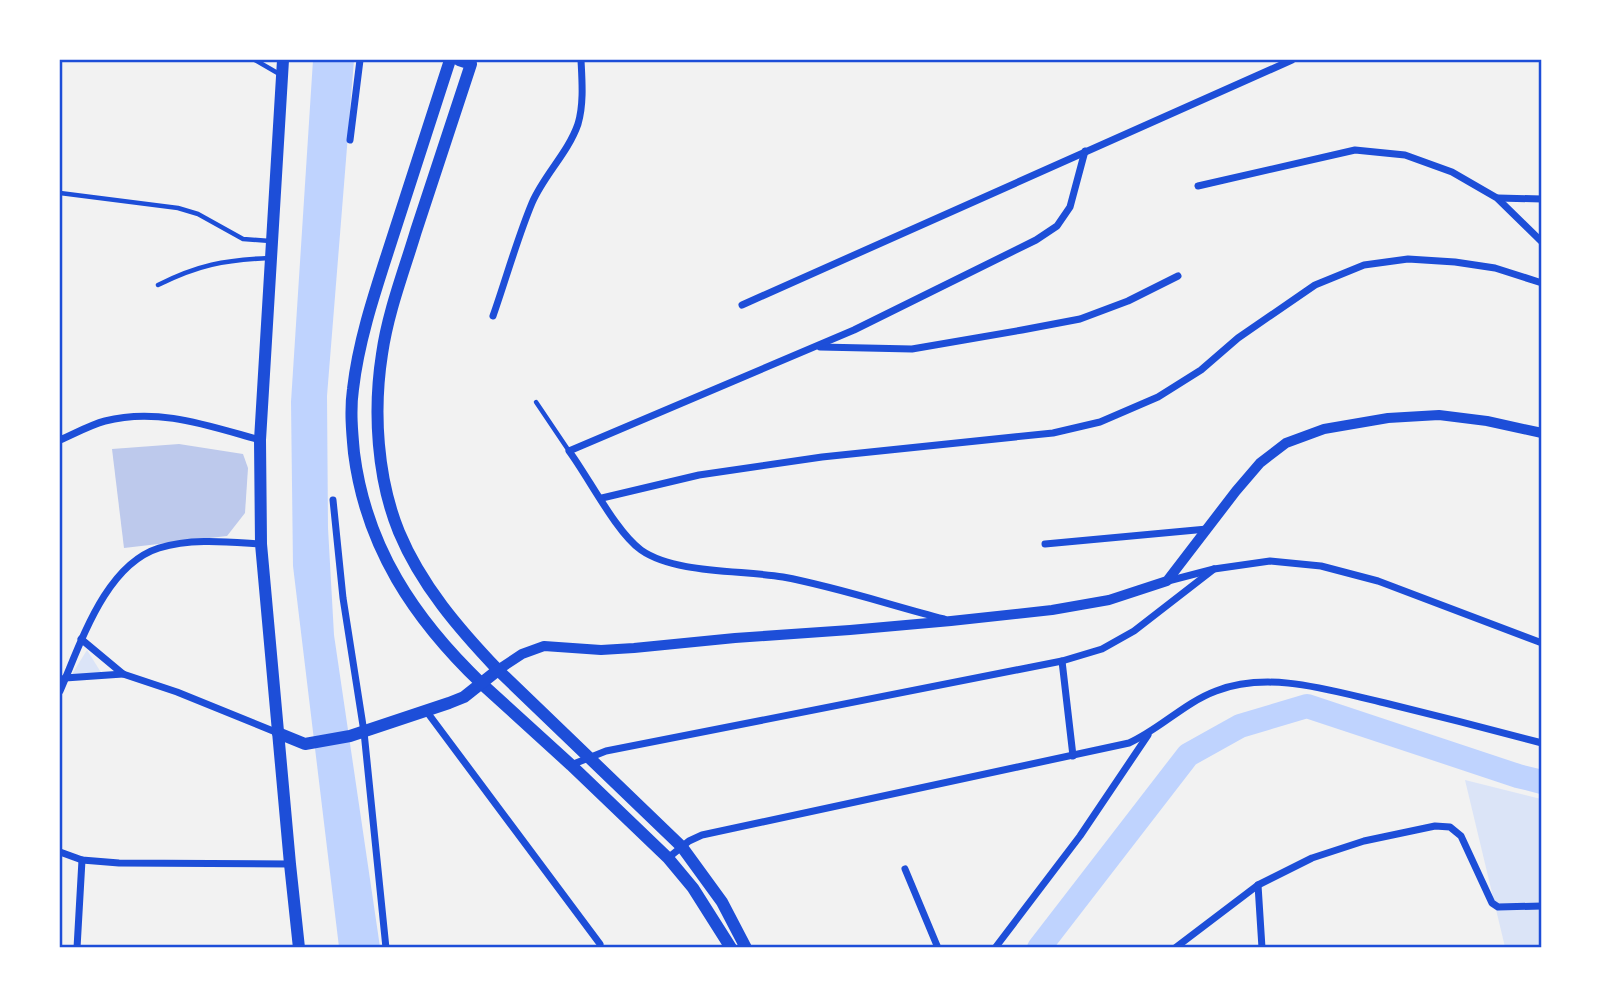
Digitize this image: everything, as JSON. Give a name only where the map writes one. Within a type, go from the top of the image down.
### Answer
[{"type":"main road","points":[[283,60],[260,440],[261,544],[299,947]]},
{"type":"main road","points":[[450,60],[358,355],[352,392],[352,436],[357,475],[365,506],[391,573],[439,639],[482,684],[572,765],[668,858],[692,888],[731,947]]},
{"type":"main road","points":[[468,61],[391,310],[382,354],[377,405],[379,447],[387,491],[399,532],[426,584],[458,629],[682,847],[722,902],[746,947]]},
{"type":"main road","points":[[278,733],[305,744],[364,732],[464,697],[498,670]]},
{"type":"street","points":[[350,140],[360,60]]},
{"type":"street","points":[[493,316],[532,204],[578,123],[583,92],[582,60]]},
{"type":"street","points":[[742,305],[1292,60]]},
{"type":"street","points":[[1198,186],[1355,150],[1405,155],[1452,172],[1497,198],[1542,242]]},
{"type":"street","points":[[951,621],[781,577],[719,571],[669,562],[642,551],[623,534],[569,451],[854,330],[1036,240],[1057,226],[1070,207],[1085,151]]},
{"type":"street","points":[[1497,198],[1542,199]]},
{"type":"street","points":[[602,498],[726,471],[911,446],[1053,433],[1100,422],[1158,397],[1201,370],[1238,338],[1315,285],[1364,265],[1408,259],[1455,262],[1494,268],[1542,283]]},
{"type":"street","points":[[816,346],[912,349],[1022,330],[1092,314],[1128,301],[1178,276]]},
{"type":"street","points":[[60,440],[104,421],[140,415],[176,417],[260,440]]},
{"type":"street","points":[[1167,581],[1260,463],[1286,443],[1324,429],[1388,418],[1439,415],[1487,421],[1542,433]]},
{"type":"street","points":[[333,500],[344,608],[364,732],[386,947]]},
{"type":"street","points":[[1045,544],[1207,528]]},
{"type":"street","points":[[60,691],[81,639],[114,580],[132,561],[159,548],[199,541],[261,544]]},
{"type":"street","points":[[498,670],[522,654],[544,646],[601,650],[635,649],[1052,610],[1109,600],[1214,569],[1270,561],[1321,566],[1378,581],[1542,643]]},
{"type":"street","points":[[572,765],[589,757],[1062,661],[1102,649],[1134,631],[1214,569]]},
{"type":"street","points":[[81,639],[123,674],[177,692],[278,733]]},
{"type":"street","points":[[1062,661],[1073,756]]},
{"type":"street","points":[[65,678],[123,674]]},
{"type":"street","points":[[668,858],[702,835],[1129,743],[1148,734],[1184,708],[1215,691],[1244,682],[1274,682],[1324,689],[1542,743]]},
{"type":"street","points":[[427,712],[600,944]]},
{"type":"street","points":[[995,947],[1080,836],[1148,734]]},
{"type":"street","points":[[1175,947],[1258,885],[1312,858],[1364,841],[1435,826],[1450,827],[1461,836],[1492,903],[1498,906],[1542,906]]},
{"type":"street","points":[[60,852],[82,860],[119,863],[290,864]]},
{"type":"street","points":[[77,947],[82,860]]},
{"type":"street","points":[[905,869],[938,947]]},
{"type":"street","points":[[1258,885],[1262,947]]},
{"type":"lane","points":[[255,60],[282,75]]},
{"type":"lane","points":[[60,193],[178,208],[198,214],[243,239],[271,241]]},
{"type":"lane","points":[[158,285],[208,264],[270,258]]},
{"type":"lane","points":[[536,402],[569,451]]},
{"type":"shaded area","points":[[87,650],[102,674],[72,674]]},
{"type":"shaded area","points":[[1465,780],[1541,799],[1541,947],[1505,947]]},
{"type":"water","points":[[313,60],[354,60],[327,396],[328,528],[334,635],[380,947],[339,947],[293,566],[291,402]]},
{"type":"building","points":[[179,444],[243,454],[248,468],[245,513],[227,536],[124,548],[112,449]]},
{"type":"waterway","points":[[1039,948],[1188,755],[1240,726],[1307,706],[1542,782]]}]
